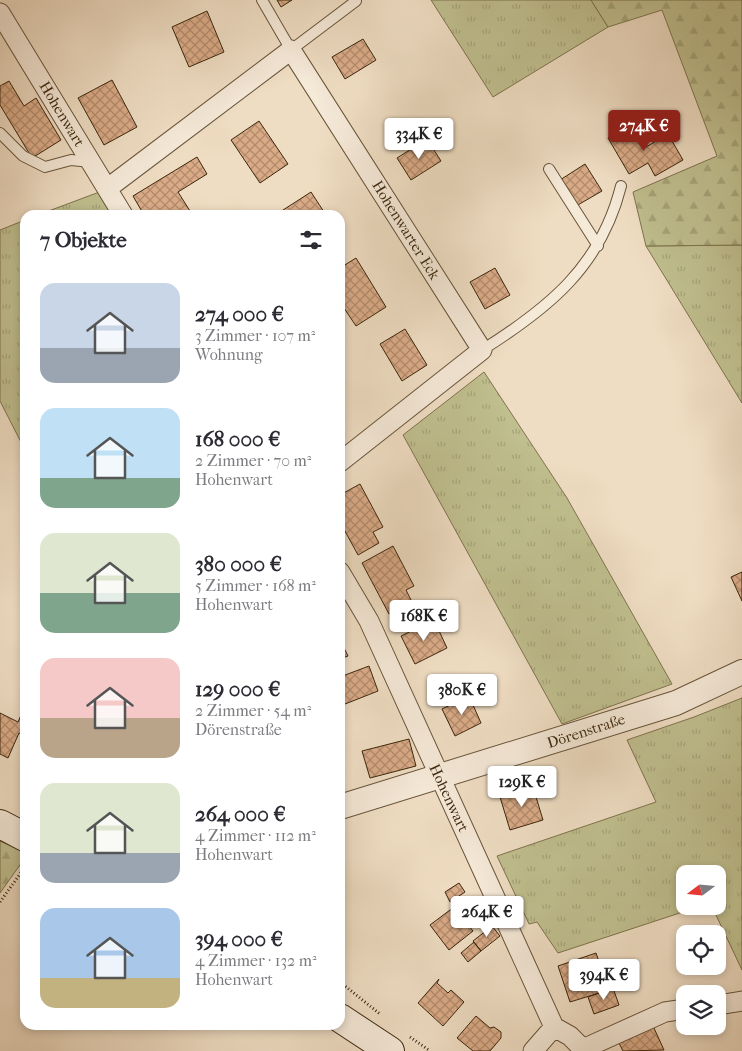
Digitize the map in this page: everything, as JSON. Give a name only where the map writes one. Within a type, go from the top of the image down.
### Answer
[{"type":"main road","points":[[0,824],[20,834]]},
{"type":"main road","points":[[345,1021],[390,1051]]},
{"type":"street","name":"Hohenwart","points":[[0,13],[120,210]]},
{"type":"street","points":[[108,188],[291,50]]},
{"type":"street","name":"Hohenwarter Eck","points":[[291,50],[482,350]]},
{"type":"street","points":[[345,458],[482,350]]},
{"type":"street","name":"Hohenwart","points":[[345,580],[369,621],[554,1027]]},
{"type":"street","name":"Dörenstraße","points":[[345,806],[440,778],[676,703],[742,672]]},
{"type":"street","points":[[726,1003],[742,1001]]},
{"type":"street","points":[[533,1051],[554,1027],[570,1036],[583,1049],[665,1012],[676,1010]]},
{"type":"lane","points":[[262,0],[291,50],[356,1]]},
{"type":"lane","points":[[0,134],[23,156],[45,167],[71,160],[91,162]]},
{"type":"lane","points":[[549,170],[598,246]]},
{"type":"lane","points":[[482,350],[518,327],[558,294],[581,271],[598,246],[614,212],[621,186]]},
{"type":"path","points":[[0,902],[20,874]]},
{"type":"green space","points":[[431,0],[591,0],[608,27],[493,97]]},
{"type":"green space","points":[[591,0],[742,0],[742,245],[646,246],[633,192],[717,156],[662,10],[608,27]]},
{"type":"green space","points":[[102,191],[112,210],[51,210]]},
{"type":"green space","points":[[20,222],[20,440],[0,401],[0,230]]},
{"type":"green space","points":[[742,245],[742,403],[646,246]]},
{"type":"green space","points":[[484,372],[567,498],[672,684],[562,724],[403,435]]},
{"type":"green space","points":[[742,698],[742,970],[726,936],[726,925],[721,925],[716,915],[726,915],[726,865],[676,865],[676,914],[558,953],[537,922],[529,924],[497,856],[656,802],[627,740]]},
{"type":"green space","points":[[0,841],[20,849],[20,865],[0,893]]},
{"type":"building","points":[[277,0],[292,0],[281,7]]},
{"type":"building","points":[[207,11],[224,52],[189,67],[172,27]]},
{"type":"building","points":[[363,39],[376,60],[345,79],[332,57]]},
{"type":"building","points":[[112,80],[137,127],[104,145],[78,98]]},
{"type":"building","points":[[9,81],[24,106],[36,98],[61,140],[32,158],[0,105],[0,86]]},
{"type":"building","points":[[259,121],[288,164],[260,183],[231,140]]},
{"type":"building","points":[[632,124],[646,147],[668,134],[683,160],[655,176],[648,163],[629,174],[608,138]]},
{"type":"building","points":[[427,139],[441,161],[411,180],[397,158]]},
{"type":"building","points":[[197,157],[207,174],[178,192],[189,210],[141,210],[133,196]]},
{"type":"building","points":[[585,164],[602,191],[576,206],[560,180]]},
{"type":"building","points":[[311,192],[323,210],[283,210]]},
{"type":"building","points":[[356,258],[386,307],[356,326],[345,310],[345,265]]},
{"type":"building","points":[[495,268],[510,295],[485,309],[470,282]]},
{"type":"building","points":[[405,329],[427,365],[402,381],[380,344]]},
{"type":"building","points":[[360,484],[383,527],[373,532],[379,543],[358,555],[345,531],[345,492]]},
{"type":"building","points":[[393,546],[414,586],[406,590],[412,602],[389,614],[362,563]]},
{"type":"building","points":[[742,572],[742,601],[731,577]]},
{"type":"building","points":[[434,620],[447,648],[415,664],[401,636]]},
{"type":"building","points":[[369,666],[378,691],[345,704],[345,675]]},
{"type":"building","points":[[469,696],[481,723],[455,736],[442,709]]},
{"type":"building","points":[[0,713],[18,722],[20,717],[20,734],[8,758],[0,754]]},
{"type":"building","points":[[409,739],[416,766],[370,778],[362,751]]},
{"type":"building","points":[[533,787],[543,820],[510,830],[500,797]]},
{"type":"building","points":[[459,883],[465,892],[450,902],[445,892]]},
{"type":"building","points":[[454,907],[473,931],[449,950],[430,925]]},
{"type":"building","points":[[492,926],[500,936],[481,951],[473,941]]},
{"type":"building","points":[[474,942],[481,951],[468,962],[461,953]]},
{"type":"building","points":[[596,953],[609,990],[570,1002],[558,966]]},
{"type":"building","points":[[439,979],[437,983],[448,993],[451,990],[464,1002],[443,1026],[418,1003]]},
{"type":"building","points":[[613,988],[619,1005],[594,1014],[588,997]]},
{"type":"building","points":[[476,1016],[490,1028],[494,1027],[501,1032],[501,1038],[490,1051],[473,1051],[457,1038]]},
{"type":"building","points":[[653,1026],[664,1050],[623,1051],[619,1043]]}]
